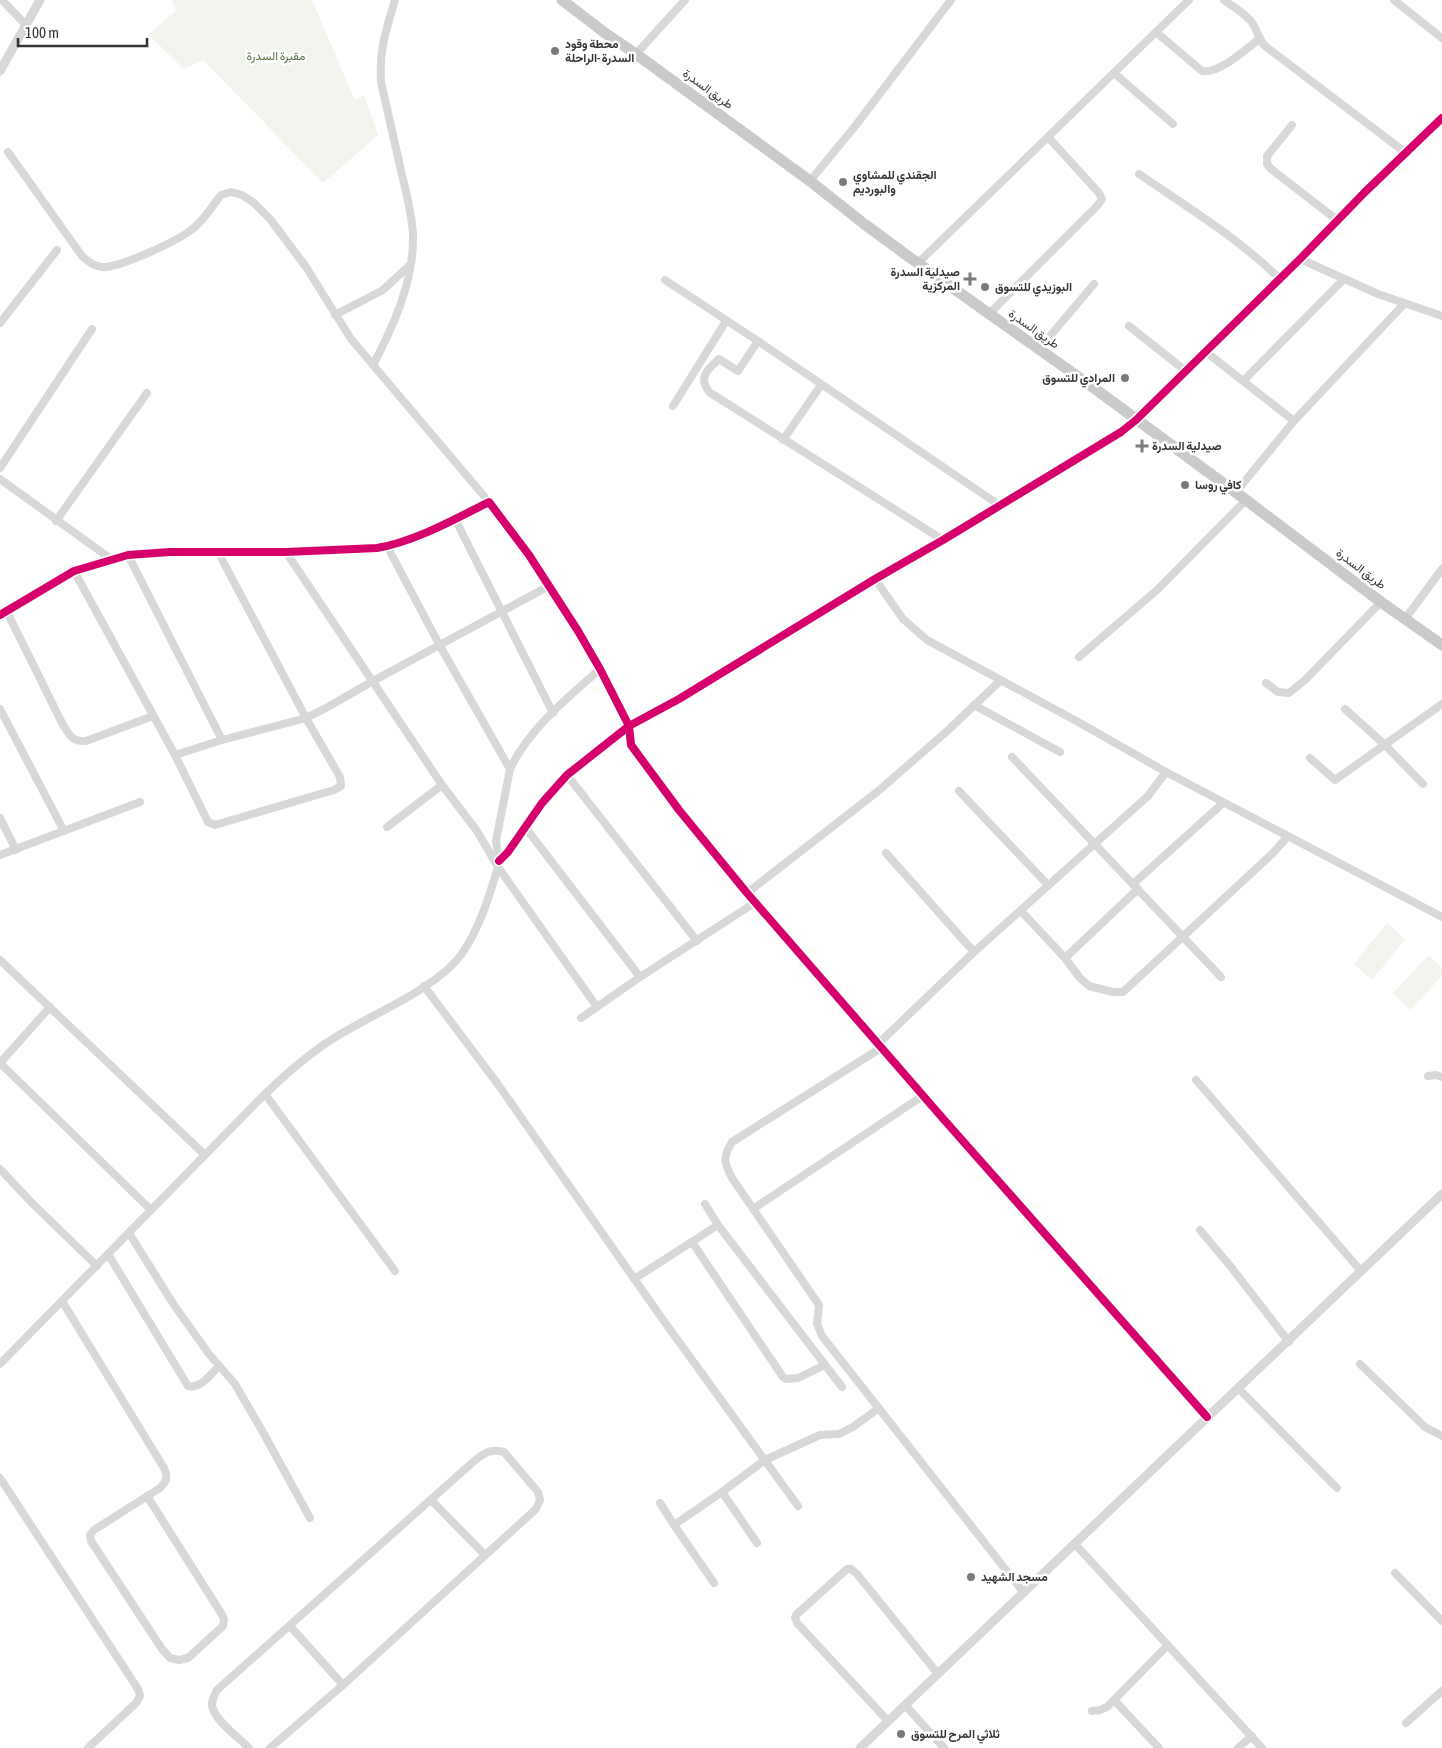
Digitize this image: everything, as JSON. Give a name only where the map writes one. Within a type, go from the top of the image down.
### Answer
[{"type":"main road","name":"طريق السدرة","points":[[567,2],[605,33],[810,181],[863,223],[1236,492],[1381,602],[1442,645]]},
{"type":"street","points":[[2,0],[26,25]]},
{"type":"street","points":[[0,71],[40,0]]},
{"type":"street","points":[[373,365],[392,327],[405,291],[413,237],[411,212],[381,82],[380,60],[383,38],[395,0]]},
{"type":"street","points":[[636,54],[685,0]]},
{"type":"street","points":[[810,181],[856,125],[951,0]]},
{"type":"street","points":[[918,263],[1189,0]]},
{"type":"street","points":[[1224,0],[1253,23],[1259,39],[1271,50],[1406,153]]},
{"type":"street","points":[[1394,0],[1442,38]]},
{"type":"street","points":[[1156,32],[1205,72],[1216,70],[1259,39]]},
{"type":"street","points":[[1114,73],[1173,124]]},
{"type":"street","points":[[0,1364],[265,1094],[295,1066],[319,1048],[424,986],[451,966],[469,942],[476,927],[498,864],[542,803],[567,775],[629,726],[678,700],[875,579],[1121,432],[1187,372],[1337,220],[1442,118]]},
{"type":"street","points":[[1292,126],[1267,156],[1267,164],[1337,220]]},
{"type":"street","points":[[989,314],[1101,201],[1102,197],[1099,193],[1048,137]]},
{"type":"street","points":[[8,152],[82,256],[90,263],[102,267],[121,264],[182,236],[193,229],[221,195],[231,192],[242,195],[254,203],[270,219],[306,267],[352,339],[489,502],[529,555],[600,669],[629,726],[631,745],[678,810],[747,893],[880,1046],[1207,1417]]},
{"type":"street","points":[[1139,174],[1230,236],[1264,263],[1280,279]]},
{"type":"street","points":[[0,323],[56,250]]},
{"type":"street","points":[[1300,259],[1342,280],[1404,304],[1442,316]]},
{"type":"street","points":[[335,315],[383,290],[410,265]]},
{"type":"street","points":[[666,280],[999,505]]},
{"type":"street","points":[[1244,380],[1342,280]]},
{"type":"street","points":[[1039,349],[1094,284]]},
{"type":"street","points":[[1236,492],[1294,421],[1404,304]]},
{"type":"street","points":[[673,406],[726,321]]},
{"type":"street","points":[[1130,326],[1187,372]]},
{"type":"street","points":[[0,468],[92,329]]},
{"type":"street","points":[[758,341],[738,371],[719,359],[708,368],[704,375],[704,384],[709,392],[943,540]]},
{"type":"street","points":[[1206,352],[1294,421]]},
{"type":"street","points":[[783,440],[821,385]]},
{"type":"street","points":[[56,521],[147,393]]},
{"type":"street","points":[[0,479],[111,559]]},
{"type":"street","points":[[1079,657],[1157,590],[1246,500]]},
{"type":"street","points":[[153,716],[86,741],[76,742],[62,723],[3,613],[74,571],[128,555],[170,552],[286,552],[386,546],[455,519],[489,502]]},
{"type":"street","points":[[455,519],[553,713]]},
{"type":"street","points":[[386,546],[510,769]]},
{"type":"street","points":[[74,571],[175,755],[208,822],[215,825],[340,787],[340,777],[306,718],[218,552]]},
{"type":"street","points":[[286,552],[442,785],[477,832],[597,1007]]},
{"type":"street","points":[[128,555],[222,740]]},
{"type":"street","points":[[1405,619],[1442,569]]},
{"type":"street","points":[[875,579],[903,619],[927,640],[1223,803],[1442,918]]},
{"type":"street","points":[[175,755],[222,740],[306,718],[549,586]]},
{"type":"street","points":[[1266,683],[1278,692],[1289,693],[1305,680],[1381,602]]},
{"type":"street","points":[[498,864],[496,841],[510,769],[530,739],[553,713],[600,669]]},
{"type":"street","points":[[747,893],[877,792],[1001,680]]},
{"type":"street","points":[[1310,758],[1335,780],[1442,704]]},
{"type":"street","points":[[974,705],[1060,752]]},
{"type":"street","points":[[0,709],[64,831]]},
{"type":"street","points":[[1345,709],[1384,744],[1423,784]]},
{"type":"street","points":[[1012,758],[1221,977]]},
{"type":"street","points":[[1024,1593],[822,1336],[817,1324],[819,1305],[753,1209],[726,1166],[724,1159],[726,1151],[732,1142],[880,1046],[974,952],[1148,796],[1166,772]]},
{"type":"street","points":[[567,775],[698,941]]},
{"type":"street","points":[[387,827],[442,785]]},
{"type":"street","points":[[959,791],[1048,885]]},
{"type":"street","points":[[0,855],[140,802]]},
{"type":"street","points":[[1065,958],[1135,887],[1223,803]]},
{"type":"street","points":[[0,818],[16,850]]},
{"type":"street","points":[[525,827],[640,977]]},
{"type":"street","points":[[1021,911],[1089,986],[1113,992],[1123,992],[1272,854],[1288,836]]},
{"type":"street","points":[[886,853],[974,952]]},
{"type":"street","points":[[581,1018],[640,977],[756,902]]},
{"type":"street","points":[[0,960],[205,1155]]},
{"type":"street","points":[[424,986],[497,1083],[634,1279],[798,1506]]},
{"type":"street","points":[[50,1007],[0,1063],[151,1210]]},
{"type":"street","points":[[1428,1076],[1436,1075],[1442,1077]]},
{"type":"street","points":[[1196,1080],[1361,1271]]},
{"type":"street","points":[[265,1094],[396,1271]]},
{"type":"street","points":[[753,1209],[924,1095]]},
{"type":"street","points":[[0,1169],[97,1266]]},
{"type":"street","points":[[860,1748],[1207,1417],[1289,1342],[1442,1194]]},
{"type":"street","points":[[705,1204],[718,1225],[842,1386]]},
{"type":"street","points":[[634,1279],[718,1225]]},
{"type":"street","points":[[1200,1230],[1289,1342]]},
{"type":"street","points":[[129,1233],[174,1305],[219,1366],[235,1384],[310,1518]]},
{"type":"street","points":[[692,1242],[783,1377],[786,1379],[798,1378],[825,1365]]},
{"type":"street","points":[[108,1254],[188,1386],[199,1385],[219,1366]]},
{"type":"street","points":[[62,1301],[167,1475],[165,1482],[147,1496],[94,1530],[90,1536],[91,1541],[162,1649],[170,1658],[179,1660],[188,1658],[223,1626],[224,1619],[147,1496]]},
{"type":"street","points":[[1360,1364],[1425,1427],[1442,1436]]},
{"type":"street","points":[[1238,1388],[1337,1488]]},
{"type":"street","points":[[674,1525],[765,1460],[820,1435],[839,1434],[880,1408]]},
{"type":"street","points":[[249,1748],[219,1718],[212,1708],[213,1698],[217,1690],[485,1452],[496,1450],[504,1452],[538,1492],[540,1500],[536,1509],[343,1685],[270,1748]]},
{"type":"street","points":[[0,1478],[138,1689],[140,1696],[136,1703],[88,1748]]},
{"type":"street","points":[[722,1492],[757,1543]]},
{"type":"street","points":[[431,1500],[485,1555]]},
{"type":"street","points":[[660,1503],[714,1583]]},
{"type":"street","points":[[1075,1544],[1262,1748]]},
{"type":"street","points":[[888,1721],[797,1623],[795,1617],[797,1614],[847,1569],[851,1569],[858,1574],[938,1674]]},
{"type":"street","points":[[1395,1573],[1442,1621]]},
{"type":"street","points":[[290,1626],[343,1685]]},
{"type":"street","points":[[1092,1712],[1107,1707],[1168,1645]]},
{"type":"street","points":[[1406,1723],[1442,1691]]},
{"type":"street","points":[[1114,1700],[1159,1748]]},
{"type":"street","points":[[905,1705],[944,1748]]},
{"type":"street","points":[[1238,1748],[1252,1736]]},
{"type":"green space","name":"مقبرة السدرة","points":[[172,0],[312,0],[355,101],[364,95],[378,135],[323,183],[203,60],[184,69],[148,34],[176,11]]},
{"type":"green space","points":[[1387,923],[1405,939],[1372,980],[1354,964]]},
{"type":"green space","points":[[1429,955],[1442,968],[1442,976],[1410,1010],[1393,993]]},
{"type":"cycle path","points":[[499,861],[508,852],[542,803],[567,775],[629,726],[679,699],[1121,432],[1136,420],[1442,118]]},
{"type":"cycle path","points":[[0,615],[74,571],[128,555],[170,552],[286,552],[377,548],[420,535],[489,502],[529,555],[578,631],[629,726],[631,745],[679,810],[747,893],[946,1122],[1207,1417]]},
{"type":"place","name":"محطة وقود السدرة -الراحلة","points":[[555,51]]},
{"type":"place","name":"الجقندي للمشاوي والبورديم","points":[[843,182]]},
{"type":"place","name":"صيدلية السدرة المركزية","points":[[970,279]]},
{"type":"place","name":"البوزيدي للتسوق","points":[[985,287]]},
{"type":"place","name":"المرادي للتسوق","points":[[1125,378]]},
{"type":"place","name":"صيدلية السدرة","points":[[1142,446]]},
{"type":"place","name":"كافي روسا","points":[[1185,485]]},
{"type":"place","name":"مسجد الشهيد","points":[[971,1577]]},
{"type":"place","name":"ثلاثي المرح للتسوق","points":[[901,1734]]}]
